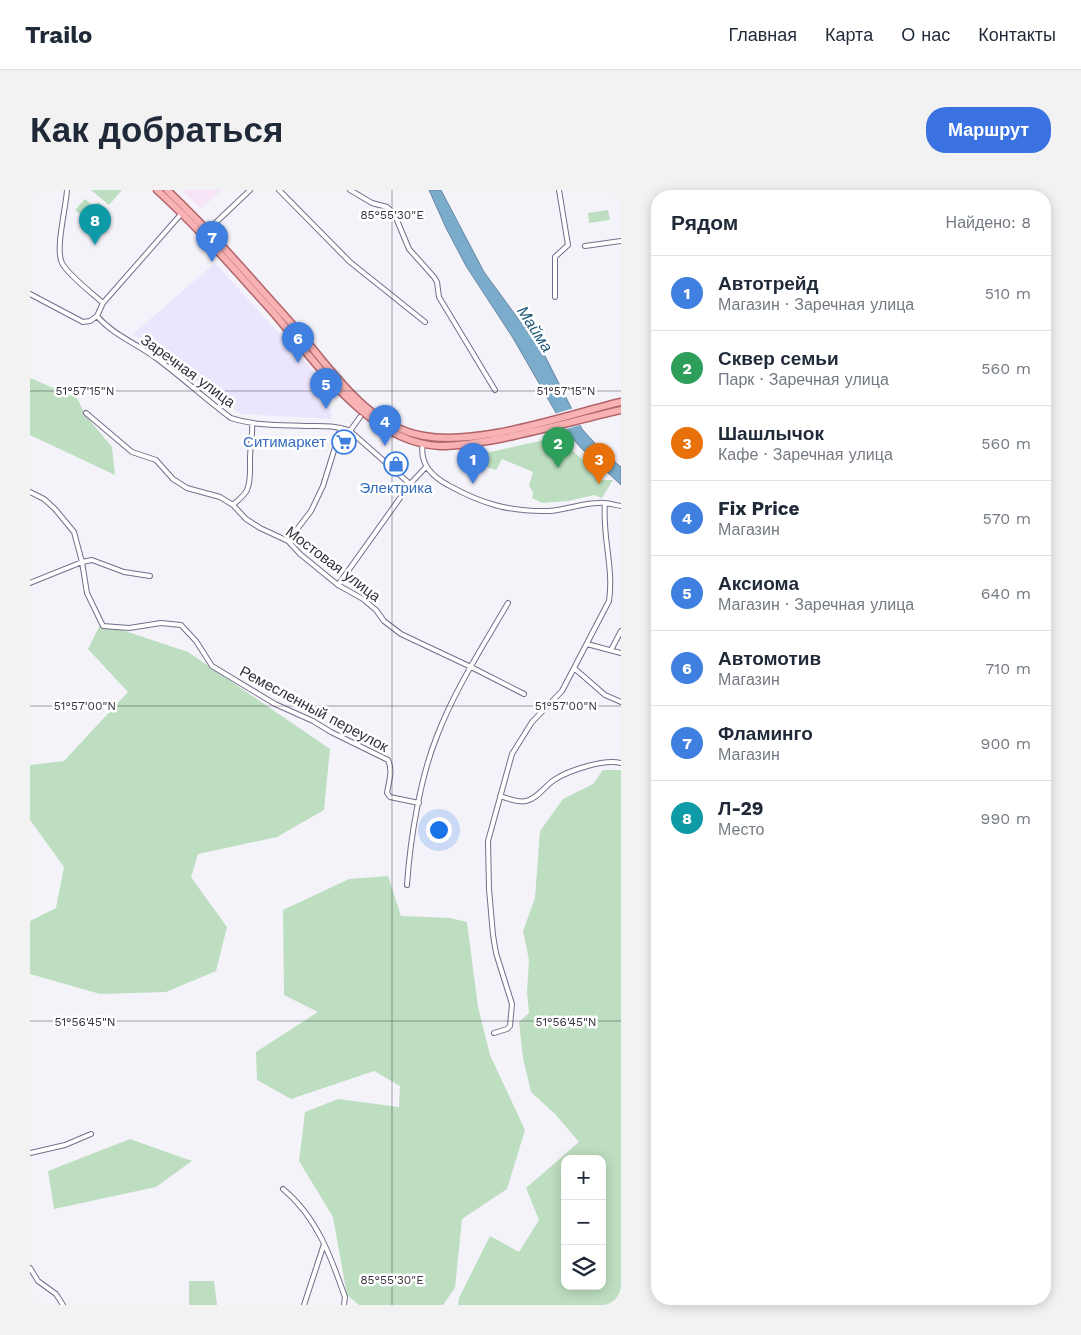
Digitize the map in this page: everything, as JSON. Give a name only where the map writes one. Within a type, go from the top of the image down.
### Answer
[{"type":"main road","points":[[157,190],[209,241],[349,400],[369,417],[402,437],[423,440],[492,433],[621,402]]},
{"type":"main road","points":[[167,190],[208,230],[353,394],[389,423],[423,440],[440,446],[486,442],[553,428],[621,410]]},
{"type":"street","points":[[67,190],[59,246],[62,264],[103,304]]},
{"type":"street","points":[[208,230],[250,190],[256,190]]},
{"type":"street","points":[[279,190],[350,262],[425,322]]},
{"type":"street","points":[[350,190],[386,207],[394,213],[409,249],[434,277],[437,282],[439,298],[495,390]]},
{"type":"street","points":[[555,297],[555,257],[568,245],[560,190]]},
{"type":"street","points":[[30,294],[83,322],[90,321],[97,316],[103,304],[182,213]]},
{"type":"street","points":[[585,246],[621,240]]},
{"type":"street","name":"Заречная улица","points":[[97,316],[106,326],[154,357],[231,418],[252,422],[341,428],[350,431]]},
{"type":"street","name":"Мостовая улица","points":[[86,412],[132,452],[156,460],[173,479],[187,488],[220,497],[233,505],[246,519],[288,541],[338,585],[363,599],[376,610],[384,621],[401,634],[524,694]]},
{"type":"street","points":[[360,417],[350,431],[410,484]]},
{"type":"street","points":[[233,505],[246,492],[249,483],[253,439],[252,422]]},
{"type":"street","points":[[288,541],[311,511],[322,486],[341,428]]},
{"type":"street","points":[[423,440],[421,453],[426,467],[433,475],[446,484],[498,507],[550,510],[605,503],[621,506]]},
{"type":"street","points":[[338,585],[410,484],[426,467]]},
{"type":"street","points":[[30,492],[44,499],[55,509],[74,532],[82,562]]},
{"type":"street","points":[[494,1033],[510,1026],[512,1004],[496,953],[489,889],[488,841],[512,754],[532,722],[562,691],[609,601],[611,585],[604,518],[605,503]]},
{"type":"street","points":[[30,582],[92,560],[124,572],[150,576]]},
{"type":"street","name":"Ремесленный переулок","points":[[82,562],[87,593],[103,626],[129,628],[161,623],[181,625],[196,641],[212,666],[275,704],[313,721],[388,760],[391,772],[387,793],[390,797],[419,803]]},
{"type":"street","points":[[407,885],[408,867],[419,803],[437,735],[458,691],[508,603]]},
{"type":"street","points":[[611,650],[621,631]]},
{"type":"street","points":[[587,644],[621,653]]},
{"type":"street","points":[[574,668],[605,695],[621,702]]},
{"type":"street","points":[[500,796],[527,801],[556,779],[572,771],[598,764],[621,763]]},
{"type":"street","points":[[30,1153],[65,1145],[91,1134]]},
{"type":"street","points":[[283,1189],[298,1201],[324,1244],[345,1297],[344,1305]]},
{"type":"street","points":[[304,1305],[324,1244]]},
{"type":"street","points":[[30,1268],[38,1281],[56,1294],[63,1305]]},
{"type":"shaded area","points":[[181,190],[222,190],[201,209]]},
{"type":"shaded area","points":[[215,263],[326,385],[332,419],[241,414],[133,334]]},
{"type":"green space","points":[[91,190],[122,190],[109,205]]},
{"type":"green space","points":[[85,199],[91,204],[81,215],[75,210]]},
{"type":"green space","points":[[98,202],[107,210],[93,226],[84,218]]},
{"type":"green space","points":[[608,210],[610,220],[589,223],[588,213]]},
{"type":"green space","points":[[30,378],[77,398],[86,416],[112,447],[115,475],[30,435]]},
{"type":"green space","points":[[557,437],[599,474],[597,480],[613,480],[602,498],[594,495],[568,501],[542,503],[532,498],[533,492],[529,486],[533,472],[502,459],[496,470],[475,463],[468,457]]},
{"type":"green space","points":[[101,623],[188,652],[330,749],[324,810],[277,837],[198,854],[191,877],[227,927],[216,971],[166,992],[100,994],[30,974],[30,921],[56,908],[64,867],[30,820],[30,765],[64,761],[128,692],[88,649]]},
{"type":"green space","points":[[603,770],[621,770],[621,1305],[458,1305],[459,1298],[490,1236],[519,1252],[539,1220],[526,1188],[561,1158],[561,1290],[606,1290],[606,1155],[564,1155],[579,1142],[555,1114],[531,1092],[523,1058],[519,1022],[529,1013],[527,992],[529,960],[523,931],[535,898],[540,831],[563,799],[593,784]]},
{"type":"green space","points":[[388,876],[401,916],[450,918],[467,922],[478,1007],[490,1055],[525,1130],[507,1189],[462,1219],[455,1288],[443,1305],[359,1305],[347,1295],[333,1217],[299,1161],[305,1112],[338,1099],[399,1107],[400,1086],[374,1071],[291,1099],[257,1080],[256,1052],[318,1012],[284,995],[283,910],[349,879]]},
{"type":"green space","points":[[130,1139],[192,1161],[156,1187],[54,1209],[48,1171]]},
{"type":"green space","points":[[189,1281],[214,1281],[217,1305],[189,1305]]},
{"type":"water","name":"Майма","points":[[429,190],[441,190],[484,272],[544,354],[582,429],[602,451],[621,467],[621,485],[581,448],[567,432],[513,338],[466,266]]},
{"type":"pier","points":[[574,408],[583,424],[563,430],[554,414]]},
{"type":"place","name":"Л-29","points":[[95,245]]},
{"type":"place","name":"Фламинго","points":[[212,262]]},
{"type":"place","name":"Автомотив","points":[[298,363]]},
{"type":"place","name":"Аксиома","points":[[326,409]]},
{"type":"place","name":"Ситимаркет","points":[[344,442]]},
{"type":"place","name":"Fix Price","points":[[385,446]]},
{"type":"place","name":"Электрика","points":[[396,464]]},
{"type":"place","name":"Сквер семьи","points":[[558,468]]},
{"type":"place","name":"Автотрейд","points":[[473,484]]},
{"type":"place","name":"Шашлычок","points":[[599,484]]}]
